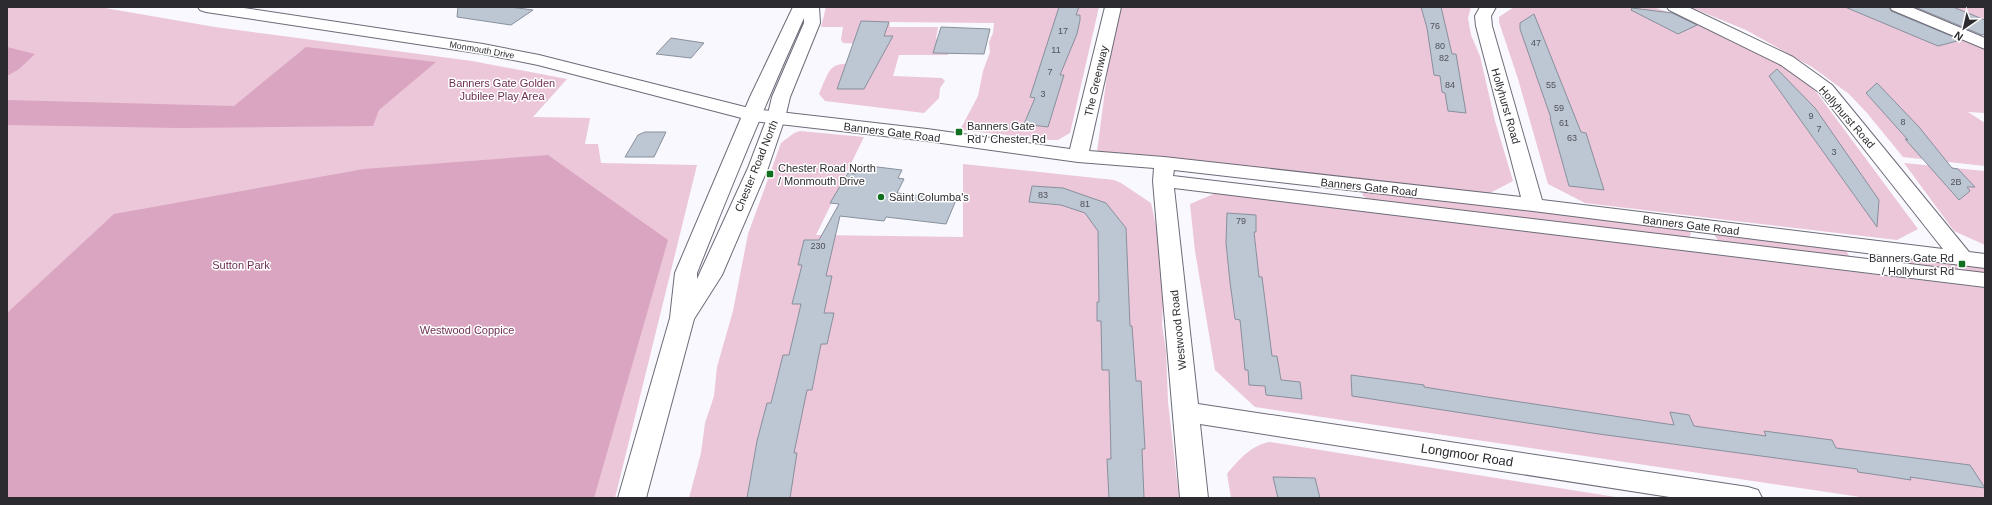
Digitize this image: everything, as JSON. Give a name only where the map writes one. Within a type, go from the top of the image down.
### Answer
[{"type":"main road","name":"Monmouth Drive","points":[[206,7],[252,10],[483,49],[539,60],[753,115]]},
{"type":"main road","name":"Chester Road North","points":[[632,498],[682,318],[686,273],[714,203],[753,115],[759,97],[801,7]]},
{"type":"main road","name":"Chester Road North","points":[[682,318],[711,275],[758,168],[776,118],[781,97],[812,23],[811,7]]},
{"type":"main road","name":"The Greenway","points":[[1078,156],[1113,7]]},
{"type":"main road","name":"Hollyhurst Road","points":[[1488,7],[1483,16],[1484,26],[1533,205]]},
{"type":"main road","name":"Hollyhurst Road","points":[[1675,7],[1739,36],[1787,61],[1826,90],[1962,258]]},
{"type":"main road","points":[[1898,7],[1985,44]]},
{"type":"main road","name":"Banners Gate Road","points":[[753,115],[927,135],[1078,156],[1164,172],[1985,280]]},
{"type":"main road","name":"Banners Gate Road","points":[[1164,172],[1533,205],[1985,261]]},
{"type":"main road","name":"Westwood Road","points":[[1164,172],[1194,498]]},
{"type":"main road","name":"Longmoor Road","points":[[1186,412],[1748,498]]},
{"type":"green space","name":"Westwood Coppice","points":[[7,7],[99,7],[215,27],[472,61],[567,79],[533,117],[590,118],[585,144],[598,144],[601,163],[697,165],[615,498],[7,498]]},
{"type":"green space","points":[[826,7],[1099,7],[1070,133],[1058,140],[1051,140],[960,130],[978,96],[983,71],[990,52],[989,42],[993,33],[994,23],[889,22],[890,27],[938,27],[936,39],[952,40],[948,55],[899,55],[893,76],[942,78],[945,81],[940,88],[939,98],[924,113],[825,101],[819,94],[829,71],[837,65],[862,63],[865,44],[843,43],[841,40],[843,27],[821,27]]},
{"type":"green space","points":[[1118,7],[1471,7],[1468,18],[1471,35],[1480,56],[1495,121],[1513,181],[1490,193],[1097,152],[1115,13]]},
{"type":"green space","points":[[1514,7],[1653,7],[1683,17],[1736,44],[1760,53],[1780,64],[1806,82],[1817,93],[1918,229],[1897,240],[1585,203],[1548,184],[1518,79],[1499,22],[1499,17]]},
{"type":"green space","points":[[1690,7],[1883,7],[1985,50],[1985,113],[1968,112],[1985,123],[1985,166],[1903,157],[1867,113],[1849,94],[1812,67],[1746,30]]},
{"type":"green space","points":[[1913,7],[1985,7],[1985,36]]},
{"type":"green space","points":[[7,47],[35,54],[19,69],[7,76]]},
{"type":"green space","points":[[306,47],[436,62],[379,110],[373,126],[179,128],[7,125],[7,100],[234,106]]},
{"type":"green space","points":[[800,131],[864,137],[816,235],[963,237],[963,164],[1114,180],[1151,203],[1159,239],[1163,302],[1162,325],[1166,351],[1168,402],[1179,498],[689,498],[701,453],[705,423],[714,396],[717,367],[733,311],[748,234],[781,143],[794,133]]},
{"type":"green space","name":"Westwood Coppice","points":[[548,155],[668,240],[594,498],[7,498],[7,313],[114,214],[364,169]]},
{"type":"green space","points":[[1904,163],[1985,171],[1985,245],[1954,231]]},
{"type":"green space","points":[[1366,190],[1686,229],[1691,233],[1689,239],[1370,201],[1362,195]]},
{"type":"green space","points":[[1216,193],[1985,288],[1985,498],[1867,498],[1255,407],[1215,370],[1195,251],[1190,204]]},
{"type":"green space","points":[[1713,233],[1845,248],[1850,258],[1719,242]]},
{"type":"green space","points":[[1873,252],[1985,265],[1985,274],[1881,261]]},
{"type":"green space","points":[[1270,442],[1622,498],[1231,498],[1227,474],[1241,458],[1252,449],[1264,443]]},
{"type":"building","points":[[458,7],[510,7],[533,10],[511,25],[457,17]]},
{"type":"building","points":[[1059,7],[1079,7],[1076,15],[1080,15],[1077,34],[1060,75],[1064,75],[1048,127],[1024,124],[1035,98],[1030,97]]},
{"type":"building","points":[[1421,7],[1441,7],[1452,54],[1456,54],[1466,113],[1448,111],[1445,93],[1442,92],[1440,76],[1434,75],[1427,28]]},
{"type":"building","points":[[1845,7],[1889,7],[1891,11],[1961,40],[1938,46]]},
{"type":"building","points":[[1915,7],[1953,7],[1985,20],[1985,34],[1982,35]]},
{"type":"building","points":[[1632,8],[1672,13],[1697,25],[1678,34],[1631,10]]},
{"type":"building","points":[[1534,14],[1581,132],[1586,133],[1604,190],[1569,186],[1551,118],[1520,29],[1520,23]]},
{"type":"building","points":[[861,21],[889,22],[884,36],[893,36],[864,89],[837,89]]},
{"type":"building","points":[[941,27],[990,29],[984,54],[933,53]]},
{"type":"building","points":[[671,38],[704,43],[691,58],[656,54]]},
{"type":"building","points":[[1777,69],[1815,108],[1879,200],[1877,227],[1769,76]]},
{"type":"building","points":[[1877,83],[1919,127],[1952,168],[1958,169],[1975,187],[1967,187],[1970,191],[1959,200],[1866,93]]},
{"type":"building","points":[[645,132],[666,132],[654,157],[625,157],[638,135]]},
{"type":"building","points":[[861,165],[902,170],[898,178],[904,179],[897,193],[956,200],[946,224],[886,217],[884,221],[840,216],[826,276],[832,276],[824,313],[834,313],[827,344],[821,344],[812,390],[807,390],[794,453],[797,453],[790,498],[747,498],[757,441],[767,403],[771,403],[783,355],[789,355],[801,304],[792,304],[802,265],[798,265],[804,240],[819,240],[839,204],[830,203],[848,173],[856,174]]},
{"type":"building","points":[[1032,186],[1063,188],[1106,203],[1126,228],[1130,326],[1132,326],[1136,381],[1141,381],[1145,449],[1142,449],[1144,498],[1109,498],[1107,459],[1111,459],[1109,370],[1102,370],[1101,321],[1097,321],[1097,302],[1099,302],[1098,231],[1085,213],[1061,205],[1029,202]]},
{"type":"building","points":[[1227,213],[1256,215],[1256,232],[1254,232],[1259,277],[1262,277],[1272,356],[1277,356],[1281,380],[1300,382],[1302,399],[1266,395],[1265,386],[1249,385],[1248,370],[1245,370],[1240,320],[1235,319],[1230,282],[1226,243]]},
{"type":"building","points":[[1351,375],[1424,385],[1424,387],[1674,425],[1670,412],[1689,415],[1694,426],[1766,436],[1764,431],[1832,440],[1836,448],[1970,465],[1985,488],[1910,477],[1911,480],[1858,472],[1857,469],[1599,434],[1352,396]]},
{"type":"building","points":[[1273,477],[1315,478],[1320,498],[1278,498]]},
{"type":"place","name":"Banners Gate Rd / Chester Rd","points":[[959,132]]},
{"type":"place","name":"Chester Road North / Monmouth Drive","points":[[770,174]]},
{"type":"place","name":"Saint Columba's","points":[[881,197]]},
{"type":"place","name":"Banners Gate Rd / Hollyhurst Rd","points":[[1962,264]]},
{"type":"park label","name":"Banners Gate Golden Jubilee Play Area","points":[[502,89]]},
{"type":"park label","name":"Sutton Park","points":[[241,265]]}]
